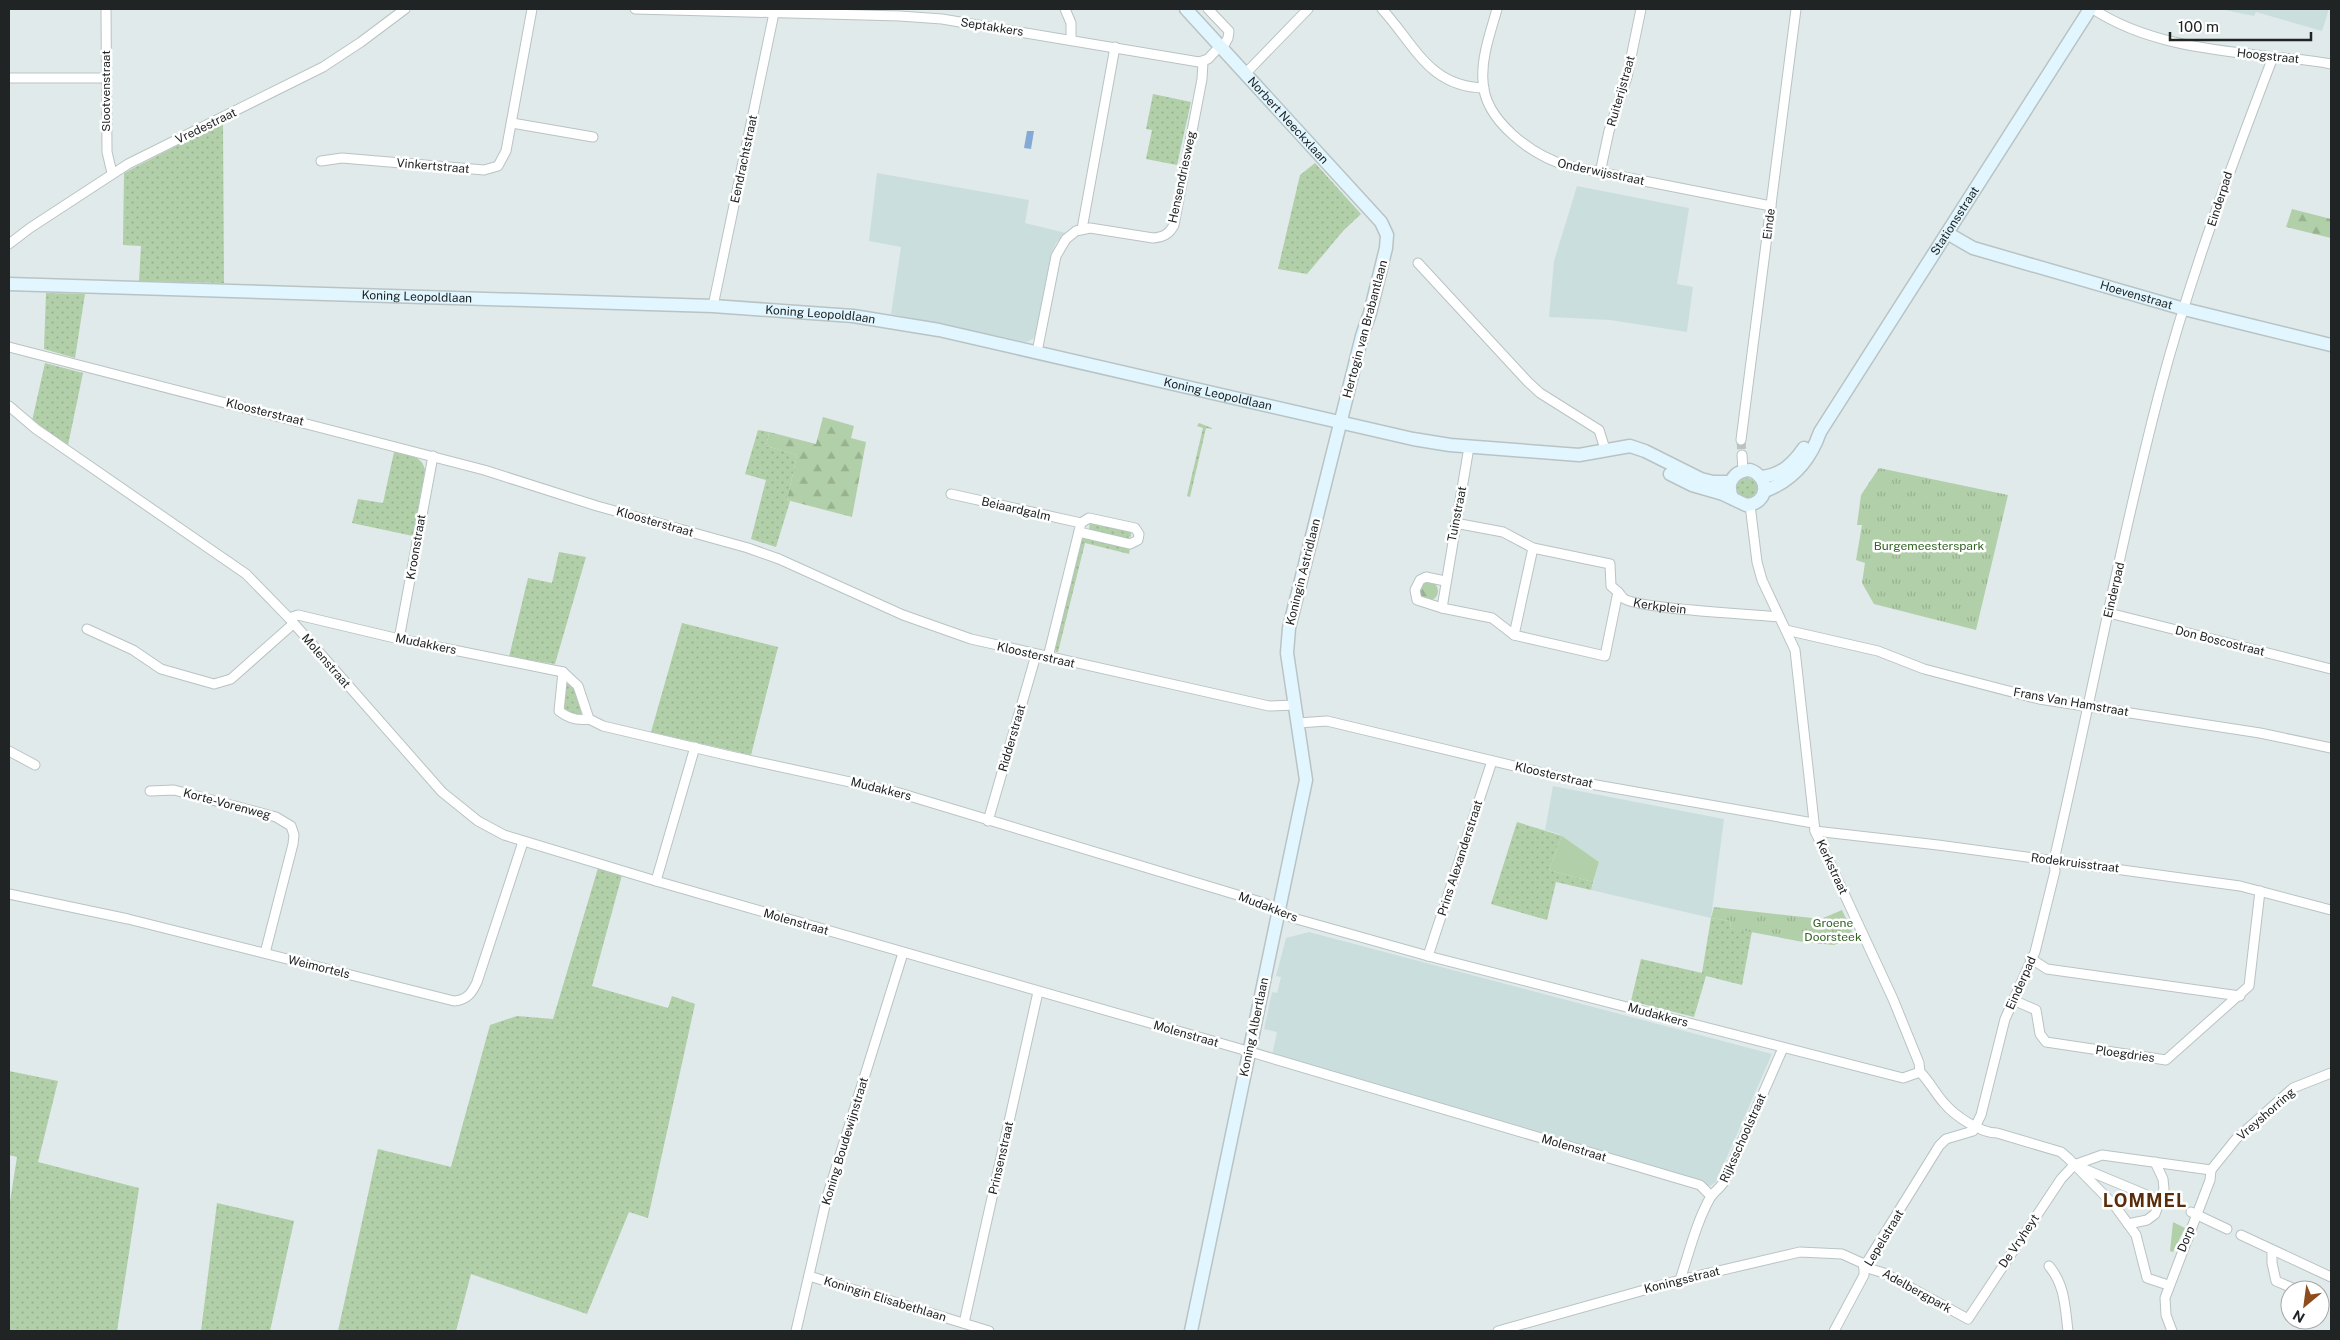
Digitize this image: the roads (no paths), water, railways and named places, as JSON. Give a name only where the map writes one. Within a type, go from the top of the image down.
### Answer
[{"type":"main road","name":"Norbert Neeckxlaan","points":[[1186,9],[1380,222],[1386,235]]},
{"type":"main road","name":"Stationsstraat","points":[[1765,491],[1781,484],[1792,476],[1809,456],[1820,432],[2091,9]]},
{"type":"main road","name":"Hoevenstraat","points":[[1947,233],[1973,248],[2184,309],[2331,345]]},
{"type":"main road","name":"Hertogin van Brabantlaan","points":[[1342,423],[1385,255],[1386,235]]},
{"type":"main road","name":"Koning Leopoldlaan","points":[[9,284],[713,306],[814,312],[897,322],[1037,352],[1413,439],[1469,447],[1579,455],[1618,447],[1681,475]]},
{"type":"main road","name":"Koningin Astridlaan","points":[[1298,722],[1287,653],[1289,628],[1342,423]]},
{"type":"main road","name":"Stationsstraat","points":[[1762,477],[1778,474],[1784,470],[1820,432]]},
{"type":"main road","points":[[1743,470],[1756,472],[1762,477],[1765,491],[1758,502],[1750,505],[1738,503],[1733,498],[1730,493],[1730,482],[1738,473],[1743,470]]},
{"type":"main road","points":[[1681,475],[1713,482],[1730,482]]},
{"type":"main road","points":[[1681,475],[1692,485],[1733,498]]},
{"type":"main road","name":"Koning Albertlaan","points":[[1191,1331],[1306,780],[1298,722]]},
{"type":"street","name":"Slootvenstraat","points":[[106,9],[106,152],[112,173]]},
{"type":"street","name":"Vredestraat","points":[[9,244],[112,173],[323,67],[361,42],[405,9]]},
{"type":"street","name":"Vinkertstraat","points":[[321,161],[342,158],[484,170],[492,169],[503,160],[512,123],[532,9]]},
{"type":"street","name":"Septakkers","points":[[635,9],[925,18],[1203,62]]},
{"type":"street","points":[[1065,9],[1071,23],[1071,40]]},
{"type":"street","points":[[1203,62],[1221,48],[1228,38],[1229,31],[1208,9]]},
{"type":"street","points":[[1245,74],[1308,9]]},
{"type":"street","points":[[1382,9],[1436,73],[1457,85],[1484,88]]},
{"type":"street","name":"Onderwijsstraat","points":[[1497,9],[1485,56],[1482,80],[1490,106],[1499,119],[1524,144],[1550,161],[1600,173],[1771,206]]},
{"type":"street","name":"Ruiterijstraat","points":[[1600,173],[1609,131],[1627,77],[1641,9]]},
{"type":"street","name":"Einde","points":[[1741,440],[1796,9]]},
{"type":"street","name":"Hoogstraat","points":[[2091,9],[2116,23],[2160,38],[2195,47],[2331,64]]},
{"type":"street","name":"Eendrachtstraat","points":[[713,306],[774,12]]},
{"type":"street","points":[[1037,352],[1058,249],[1066,238],[1082,228],[1115,48]]},
{"type":"street","name":"Einderpad","points":[[1976,1127],[2005,1019],[2030,958],[2035,952],[2055,871],[2054,860],[2158,396],[2184,309],[2231,168],[2273,57]]},
{"type":"street","name":"Hensendriesweg","points":[[1082,228],[1153,238],[1164,237],[1171,230],[1174,225],[1202,79],[1203,62]]},
{"type":"street","points":[[9,78],[106,78]]},
{"type":"street","points":[[512,123],[593,137]]},
{"type":"street","points":[[1418,263],[1528,382],[1540,393],[1598,430],[1605,449]]},
{"type":"street","name":"Kloosterstraat","points":[[9,347],[433,456],[506,476],[598,506],[748,548],[779,559],[925,624],[971,639],[1270,706],[1295,705]]},
{"type":"street","name":"Molenstraat","points":[[9,406],[36,429],[246,574],[291,621],[442,792],[478,821],[523,842],[1249,1052],[1700,1185],[1711,1196]]},
{"type":"street","name":"Tuinstraat","points":[[1442,608],[1445,581],[1469,447]]},
{"type":"street","points":[[1742,455],[1743,470]]},
{"type":"street","name":"Kroonstraat","points":[[399,639],[433,456]]},
{"type":"street","name":"Beiaardgalm","points":[[951,494],[1080,528],[1130,544],[1138,540],[1140,534],[1135,528],[1090,518],[1080,528]]},
{"type":"street","points":[[1750,505],[1757,562],[1762,580],[1786,630]]},
{"type":"street","points":[[1445,581],[1426,577],[1420,580],[1414,590],[1415,597],[1420,602],[1442,608],[1492,618],[1514,635],[1605,656],[1618,592],[1610,586],[1610,564],[1533,548],[1503,532],[1455,523]]},
{"type":"street","points":[[1048,656],[1080,528]]},
{"type":"street","points":[[1514,635],[1533,548]]},
{"type":"street","name":"Kerkplein","points":[[1618,592],[1623,599],[1631,602],[1780,617]]},
{"type":"street","name":"Don Boscostraat","points":[[2109,613],[2331,669]]},
{"type":"street","name":"Mudakkers","points":[[291,621],[298,615],[399,639],[564,672],[558,705],[559,711],[571,718],[582,721],[589,719],[603,726],[888,790],[1264,903],[1293,918],[1428,956],[1903,1078],[1920,1072]]},
{"type":"street","points":[[87,630],[133,650],[161,669],[220,684],[231,679],[291,621]]},
{"type":"street","name":"Frans Van Hamstraat","points":[[1786,630],[1878,651],[1924,669],[2039,699],[2260,732],[2331,748]]},
{"type":"street","name":"Kerkstraat","points":[[1786,630],[1795,650],[1801,690],[1814,827],[1893,999],[1919,1063],[1920,1072],[1930,1082],[1949,1108],[1976,1127]]},
{"type":"street","name":"Ridderstraat","points":[[988,821],[1036,655]]},
{"type":"street","points":[[564,672],[578,686],[589,719]]},
{"type":"street","name":"Kloosterstraat","points":[[1298,722],[1327,721],[1585,783],[1814,827]]},
{"type":"street","points":[[656,881],[695,747]]},
{"type":"street","points":[[9,751],[35,765]]},
{"type":"street","name":"Prins Alexanderstraat","points":[[1428,956],[1492,760]]},
{"type":"street","name":"Korte-Vorenweg","points":[[150,791],[174,790],[276,817],[292,826],[293,844],[265,953]]},
{"type":"street","name":"Rodekruisstraat","points":[[1814,827],[2240,886],[2331,910]]},
{"type":"street","name":"Weimortels","points":[[9,894],[128,919],[454,1001],[463,1000],[468,997],[478,982],[523,842]]},
{"type":"street","name":"Ploegdries","points":[[2014,1000],[2036,1010],[2040,1034],[2046,1042],[2166,1060],[2249,986],[2260,891]]},
{"type":"street","name":"Koning Boudewijnstraat","points":[[796,1331],[840,1150],[903,952]]},
{"type":"street","points":[[2030,958],[2047,969],[2240,996]]},
{"type":"street","name":"Prinsenstraat","points":[[964,1323],[1038,992]]},
{"type":"street","name":"Rijksschoolstraat","points":[[1680,1280],[1711,1196],[1721,1187],[1729,1172],[1783,1048]]},
{"type":"street","name":"Vreyshorring","points":[[2211,1170],[2236,1139],[2293,1088],[2331,1073]]},
{"type":"street","points":[[1976,1127],[1987,1134],[1997,1134],[2061,1152],[2115,1206],[2136,1235],[2147,1278],[2168,1285]]},
{"type":"street","name":"Lepelstraat","points":[[1834,1331],[1864,1275],[1864,1267],[1939,1146],[1946,1139],[1966,1134],[1976,1127]]},
{"type":"street","points":[[2074,1165],[2102,1155],[2211,1170]]},
{"type":"street","points":[[2128,1224],[2147,1220],[2155,1214],[2161,1201],[2164,1179],[2155,1162]]},
{"type":"street","points":[[2074,1165],[2161,1201]]},
{"type":"street","name":"De Vryheyt","points":[[1968,1319],[2061,1179],[2074,1165]]},
{"type":"street","name":"Dorp","points":[[2172,1331],[2166,1315],[2165,1298],[2168,1285],[2194,1213],[2210,1180],[2211,1170]]},
{"type":"street","points":[[2194,1213],[2227,1229]]},
{"type":"street","points":[[2240,1235],[2331,1278]]},
{"type":"street","points":[[2272,1250],[2272,1263],[2276,1280],[2280,1282]]},
{"type":"street","name":"Koningsstraat","points":[[1498,1331],[1680,1280],[1800,1252],[1842,1254],[1862,1263],[1864,1267]]},
{"type":"street","points":[[2048,1266],[2064,1293],[2068,1331]]},
{"type":"street","name":"Adelbergpark","points":[[1864,1267],[1884,1273],[1968,1319]]},
{"type":"street","name":"Koningin Elisabethlaan","points":[[809,1276],[989,1331]]},
{"type":"water","points":[[1027,131],[1034,131],[1031,149],[1024,148]]},
{"type":"tunnel","points":[[1741,440],[1742,455]]},
{"type":"district","name":"LOMMEL","points":[[2145,1201]]},
{"type":"park label","name":"Burgemeesterspark","points":[[1929,546]]},
{"type":"park label","name":"Groene Doorsteek","points":[[1833,930]]}]
